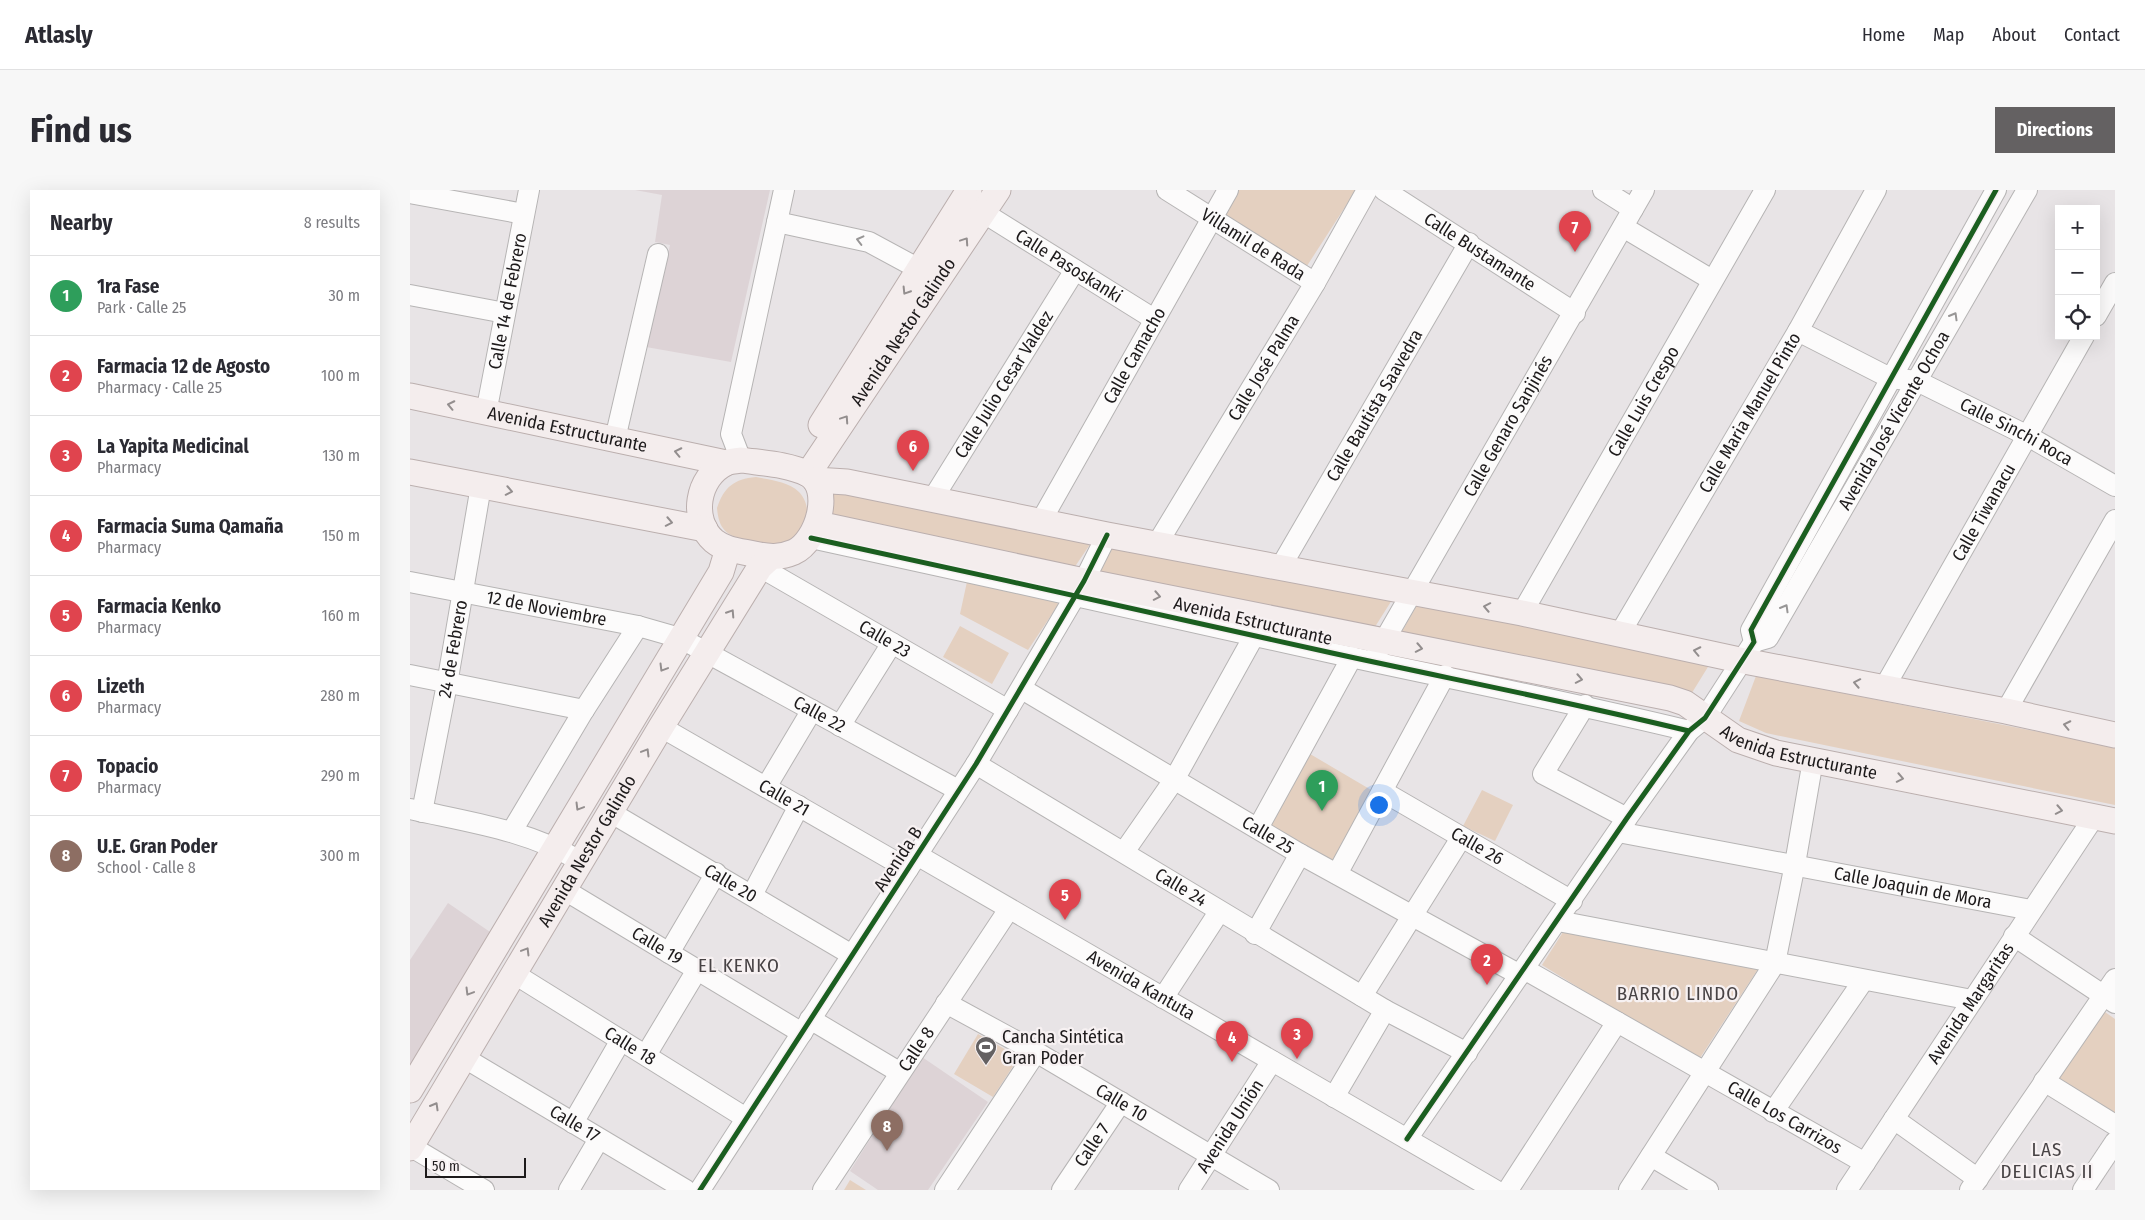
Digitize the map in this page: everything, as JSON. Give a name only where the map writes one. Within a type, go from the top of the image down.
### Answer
[{"type":"main road","name":"Avenida Nestor Galindo","points":[[803,474],[802,453],[813,439],[969,190]]},
{"type":"main road","name":"Avenida Nestor Galindo","points":[[803,474],[998,190]]},
{"type":"main road","name":"Avenida Estructurante","points":[[410,396],[733,462]]},
{"type":"main road","points":[[803,474],[820,497],[815,531],[800,549],[786,556],[766,562],[728,549],[714,541],[705,529],[699,514],[699,499],[704,485],[713,473],[733,462],[803,474],[847,482],[1107,535],[1411,592],[1619,635],[1749,652],[1884,688],[2006,711],[2115,735]]},
{"type":"main road","points":[[410,472],[705,529]]},
{"type":"main road","name":"Avenida Estructurante","points":[[815,531],[1378,651],[1670,698],[1685,703],[1697,725],[1776,753],[2105,819]]},
{"type":"main road","name":"Avenida Nestor Galindo","points":[[410,1090],[721,572],[728,549]]},
{"type":"main road","name":"Avenida Nestor Galindo","points":[[410,1147],[706,652],[766,562]]},
{"type":"street","name":"Calle 14 de Febrero","points":[[486,412],[529,190]]},
{"type":"street","points":[[733,462],[732,434],[784,190]]},
{"type":"street","name":"Villamil de Rada","points":[[1167,190],[1315,283]]},
{"type":"street","name":"Calle Camacho","points":[[1041,522],[1228,190]]},
{"type":"street","name":"Calle José Palma","points":[[1157,544],[1315,283],[1367,190]]},
{"type":"street","name":"Calle Bustamante","points":[[1384,190],[1575,312]]},
{"type":"street","points":[[1602,190],[1632,209]]},
{"type":"street","name":"Calle Genaro Sanjinés","points":[[1378,651],[1644,190]]},
{"type":"street","name":"Calle Luis Crespo","points":[[1522,614],[1765,190]]},
{"type":"street","name":"Calle Maria Manuel Pinto","points":[[1619,635],[1798,331],[1876,190]]},
{"type":"street","points":[[1407,1139],[1572,901],[1622,825],[1749,652],[1751,630],[1996,190]]},
{"type":"street","name":"Avenida José Vicente Ochoa","points":[[1749,652],[1768,638],[2027,190]]},
{"type":"street","points":[[410,193],[524,214]]},
{"type":"street","name":"Calle Pasoskanki","points":[[984,213],[1154,319]]},
{"type":"street","points":[[777,222],[868,242],[919,269]]},
{"type":"street","points":[[1623,227],[1712,280]]},
{"type":"street","name":"Calle Bautista Saavedra","points":[[1280,568],[1469,243]]},
{"type":"street","points":[[616,439],[658,254]]},
{"type":"street","name":"Calle Julio Cesar Valdez","points":[[932,500],[1075,270]]},
{"type":"street","points":[[2100,309],[2115,283]]},
{"type":"street","points":[[410,295],[505,313]]},
{"type":"street","points":[[1798,331],[1890,378],[1917,381]]},
{"type":"street","name":"Calle Tiwanacu","points":[[1884,688],[2082,340]]},
{"type":"street","name":"Calle Sinchi Roca","points":[[1917,381],[2026,435],[2115,486]]},
{"type":"street","name":"24 de Febrero","points":[[416,811],[448,684],[481,486]]},
{"type":"street","points":[[2006,711],[2109,546],[2115,520]]},
{"type":"street","name":"Avenida B","points":[[700,1190],[976,764],[1022,689],[1107,535]]},
{"type":"street","name":"Calle 23","points":[[766,562],[892,643],[1008,710]]},
{"type":"street","name":"12 de Noviembre","points":[[410,582],[638,626],[680,638]]},
{"type":"street","name":"Avenida Estructurante","points":[[1079,588],[1254,636],[1352,657],[1378,651],[1445,675],[1585,705],[1697,725]]},
{"type":"street","points":[[512,831],[584,710],[638,626]]},
{"type":"street","points":[[1124,852],[1174,780],[1254,636]]},
{"type":"street","name":"Calle 22","points":[[680,638],[958,790]]},
{"type":"street","points":[[840,726],[892,643]]},
{"type":"street","points":[[1258,828],[1352,657]]},
{"type":"street","points":[[410,675],[584,710]]},
{"type":"street","points":[[1337,874],[1445,675]]},
{"type":"street","name":"Calle 25","points":[[1022,689],[1300,854],[1617,1022]]},
{"type":"street","name":"Calle Joaquin de Mora","points":[[1585,705],[1543,774],[1622,825],[1795,864],[2031,910]]},
{"type":"street","points":[[766,787],[812,710]]},
{"type":"street","name":"Calle 21","points":[[661,727],[799,806],[912,862]]},
{"type":"street","points":[[1628,1190],[1774,963],[1795,864],[1813,760]]},
{"type":"street","name":"Calle 24","points":[[976,764],[1124,852],[1255,934],[1385,1010],[1467,1053]]},
{"type":"street","name":"Calle 26","points":[[1382,791],[1572,901]]},
{"type":"street","points":[[752,895],[799,806]]},
{"type":"street","points":[[416,811],[512,831],[556,846],[580,861]]},
{"type":"street","name":"Calle 20","points":[[610,812],[852,955]]},
{"type":"street","name":"Avenida Margaritas","points":[[1847,1190],[2031,910],[2105,819]]},
{"type":"street","points":[[1362,996],[1461,838]]},
{"type":"street","points":[[1255,934],[1300,854]]},
{"type":"street","name":"Avenida Kantuta","points":[[912,862],[1009,909],[1495,1190]]},
{"type":"street","points":[[670,953],[716,873]]},
{"type":"street","name":"Calle 19","points":[[563,889],[697,970],[899,1072]]},
{"type":"street","name":"Calle 8","points":[[823,1190],[899,1072],[1009,909]]},
{"type":"street","points":[[1163,998],[1219,912]]},
{"type":"street","points":[[1558,920],[1972,1000]]},
{"type":"street","points":[[2014,936],[2109,1000]]},
{"type":"street","points":[[646,1056],[697,970]]},
{"type":"street","name":"Calle 18","points":[[513,973],[746,1118]]},
{"type":"street","points":[[1894,1119],[1974,1185],[2044,1081],[2109,1000],[2115,979]]},
{"type":"street","points":[[1773,1112],[1864,980]]},
{"type":"street","name":"Calle 10","points":[[946,1003],[1036,1052],[1269,1190]]},
{"type":"street","points":[[1334,1097],[1385,1010]]},
{"type":"street","points":[[1508,1190],[1617,1022]]},
{"type":"street","name":"Calle Los Carrizos","points":[[1617,1022],[1865,1164]]},
{"type":"street","points":[[573,1123],[621,1040]]},
{"type":"street","points":[[945,1190],[1036,1052]]},
{"type":"street","name":"Calle 17","points":[[463,1057],[686,1190]]},
{"type":"street","name":"Avenida Unión","points":[[1189,1190],[1272,1061]]},
{"type":"street","points":[[2044,1081],[2115,1125]]},
{"type":"street","name":"Calle 7","points":[[1062,1190],[1121,1102]]},
{"type":"street","points":[[570,1190],[600,1139]]},
{"type":"street","points":[[2083,1190],[2115,1142]]},
{"type":"street","points":[[410,1147],[484,1190]]},
{"type":"street","points":[[1651,1156],[1708,1190]]},
{"type":"shaded area","points":[[635,190],[770,190],[731,362],[646,347],[670,245],[655,242],[662,195]]},
{"type":"shaded area","points":[[1237,190],[1356,190],[1305,269],[1222,216]]},
{"type":"shaded area","points":[[756,477],[790,485],[799,492],[804,500],[807,517],[804,526],[800,534],[786,545],[770,548],[740,539],[729,534],[722,527],[717,508],[727,489],[736,482]]},
{"type":"shaded area","points":[[824,488],[1093,540],[1074,568],[829,515]]},
{"type":"shaded area","points":[[1110,545],[1392,600],[1373,630],[1094,572]]},
{"type":"shaded area","points":[[968,577],[1057,598],[1058,605],[1028,650],[960,614]]},
{"type":"shaded area","points":[[1417,605],[1711,662],[1690,696],[1400,635]]},
{"type":"shaded area","points":[[960,626],[1009,653],[992,684],[943,657]]},
{"type":"shaded area","points":[[1756,676],[2115,747],[2115,805],[1766,733],[1739,721]]},
{"type":"shaded area","points":[[1305,751],[1378,794],[1337,866],[1266,828]]},
{"type":"shaded area","points":[[1482,790],[1513,805],[1495,841],[1463,826]]},
{"type":"shaded area","points":[[448,903],[493,934],[433,1025],[410,1067],[410,960]]},
{"type":"shaded area","points":[[1563,932],[1760,966],[1698,1061],[1542,965]]},
{"type":"shaded area","points":[[2102,1010],[2115,1019],[2115,1119],[2056,1078]]},
{"type":"shaded area","name":"Cancha Sintética Gran Poder","points":[[978,1034],[1019,1057],[993,1097],[954,1074]]},
{"type":"shaded area","points":[[922,1057],[988,1102],[928,1190],[878,1190],[850,1171]]},
{"type":"shaded area","points":[[850,1180],[866,1190],[844,1190]]},
{"type":"cycle path","points":[[1407,1139],[1627,818],[1689,731],[1705,718],[1754,642],[1751,630],[1996,190]]},
{"type":"cycle path","points":[[700,1190],[976,764],[1084,581],[1107,535]]},
{"type":"cycle path","points":[[811,538],[1689,731]]},
{"type":"place","name":"Topacio","points":[[1575,252]]},
{"type":"place","name":"Lizeth","points":[[913,471]]},
{"type":"place","name":"1ra Fase","points":[[1322,811]]},
{"type":"place","name":"Farmacia Kenko","points":[[1065,920]]},
{"type":"place","name":"Farmacia 12 de Agosto","points":[[1487,985]]},
{"type":"place","name":"La Yapita Medicinal","points":[[1297,1059]]},
{"type":"place","name":"Farmacia Suma Qamaña","points":[[1232,1062]]},
{"type":"place","name":"Cancha Sintética Gran Poder","points":[[986,1066]]},
{"type":"place","name":"U.E. Gran Poder","points":[[887,1151]]},
{"type":"district","name":"EL KENKO","points":[[739,965]]},
{"type":"district","name":"BARRIO LINDO","points":[[1678,993]]},
{"type":"district","name":"LAS DELICIAS II","points":[[2047,1160]]}]
